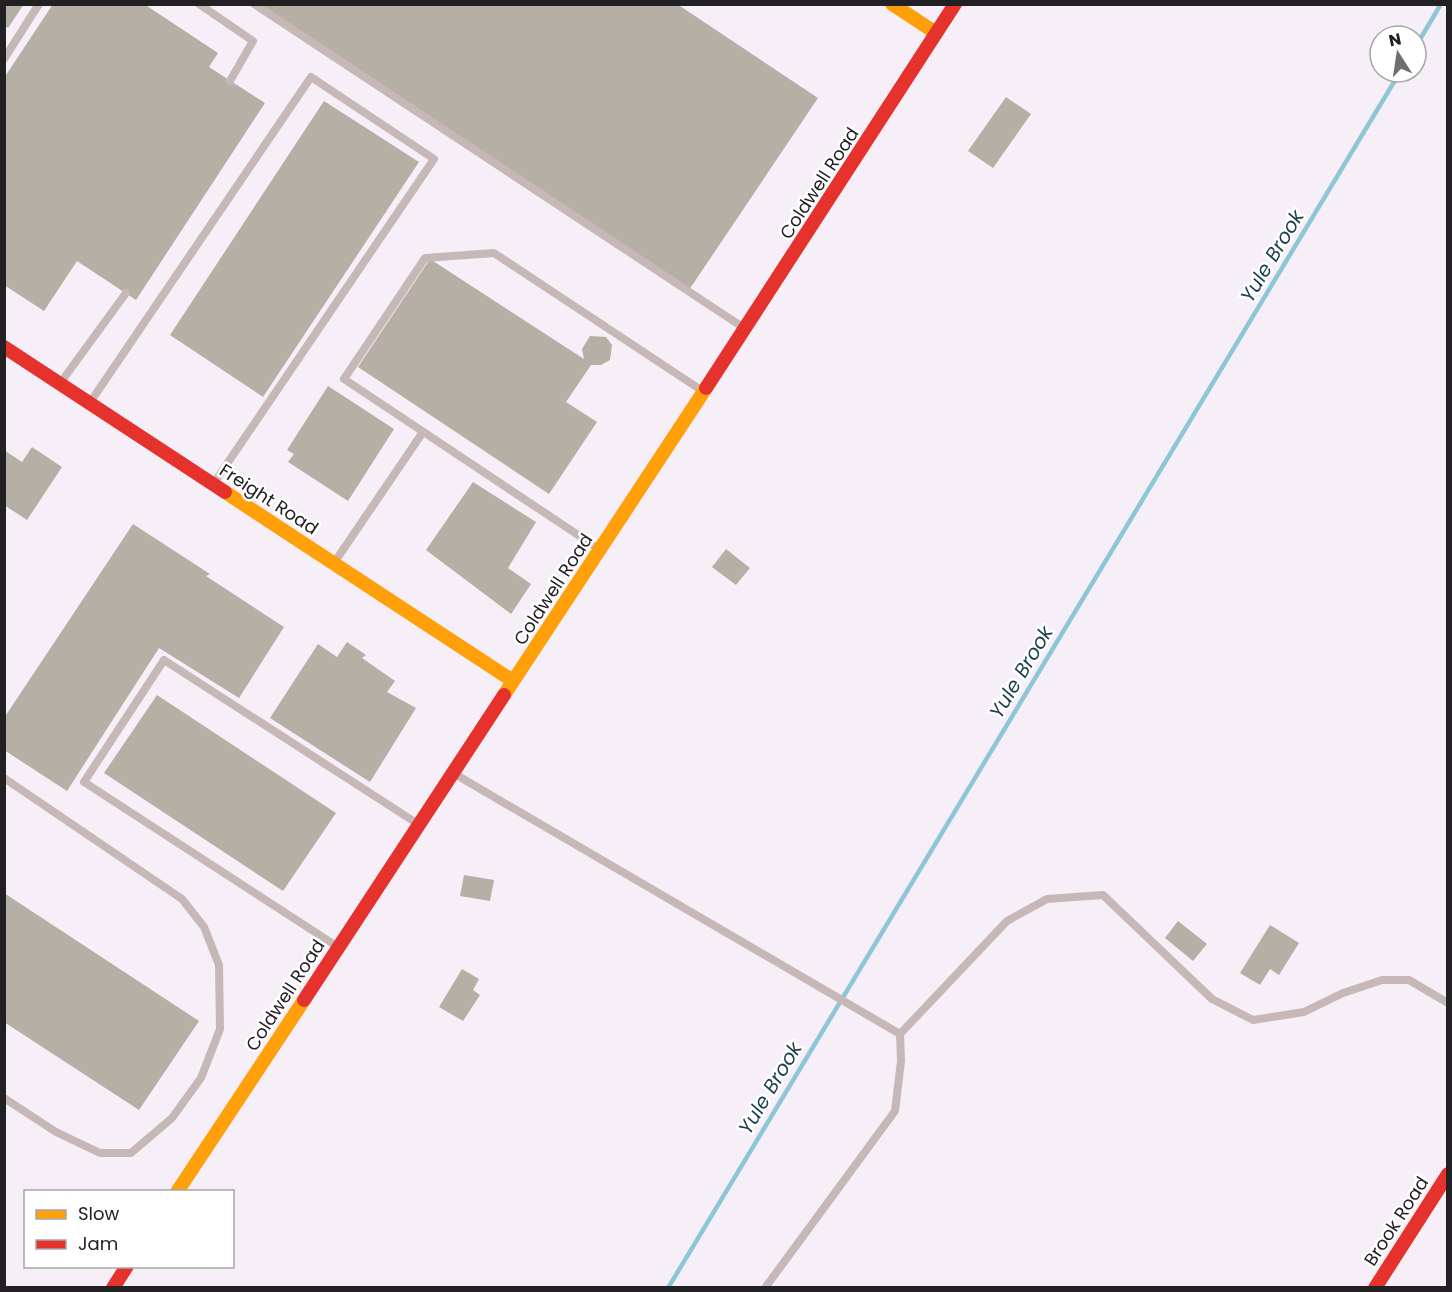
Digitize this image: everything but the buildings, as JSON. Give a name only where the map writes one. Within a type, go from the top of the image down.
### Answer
[{"type":"street","points":[[892,4],[936,33]]},
{"type":"street","name":"Coldwell Road","points":[[178,1190],[746,329],[955,4]]},
{"type":"street","name":"Freight Road","points":[[4,347],[513,681]]},
{"type":"street","name":"Brook Road","points":[[1375,1287],[1448,1174]]},
{"type":"street","points":[[114,1287],[126,1268]]},
{"type":"lane","points":[[4,58],[39,4]]},
{"type":"lane","points":[[199,4],[253,41],[230,81]]},
{"type":"lane","points":[[254,4],[746,329]]},
{"type":"lane","points":[[90,402],[311,76],[434,159],[213,483]]},
{"type":"lane","points":[[600,550],[344,379],[425,258],[494,253],[704,392]]},
{"type":"lane","points":[[61,383],[126,293]]},
{"type":"lane","points":[[334,563],[423,432]]},
{"type":"lane","points":[[338,947],[84,782],[152,678],[164,660],[419,825]]},
{"type":"lane","points":[[453,773],[900,1034]]},
{"type":"lane","points":[[4,778],[182,899],[204,927],[219,965],[220,1029],[201,1077],[172,1118],[131,1153],[100,1153],[56,1132],[4,1098]]},
{"type":"lane","points":[[765,1287],[895,1111],[900,1034],[1007,921],[1047,899],[1103,895],[1212,999],[1253,1020],[1304,1012],[1343,993],[1382,980],[1409,980],[1448,1003]]},
{"type":"shaded area","points":[[5,5],[1447,5],[1447,1287],[5,1287]]},
{"type":"waterway","name":"Yule Brook","points":[[1428,26],[1441,4]]},
{"type":"waterway","name":"Yule Brook","points":[[668,1288],[1393,84]]},
{"type":"traffic: slow","points":[[892,4],[936,33]]},
{"type":"traffic: slow","points":[[504,695],[706,388]]},
{"type":"traffic: slow","points":[[225,492],[513,681]]},
{"type":"traffic: slow","points":[[178,1190],[304,1000]]},
{"type":"traffic: jam","points":[[706,388],[955,4]]},
{"type":"traffic: jam","points":[[4,347],[225,492]]},
{"type":"traffic: jam","points":[[304,1000],[504,695]]},
{"type":"traffic: jam","points":[[1375,1288],[1448,1174]]},
{"type":"traffic: jam","points":[[113,1288],[126,1268]]}]
